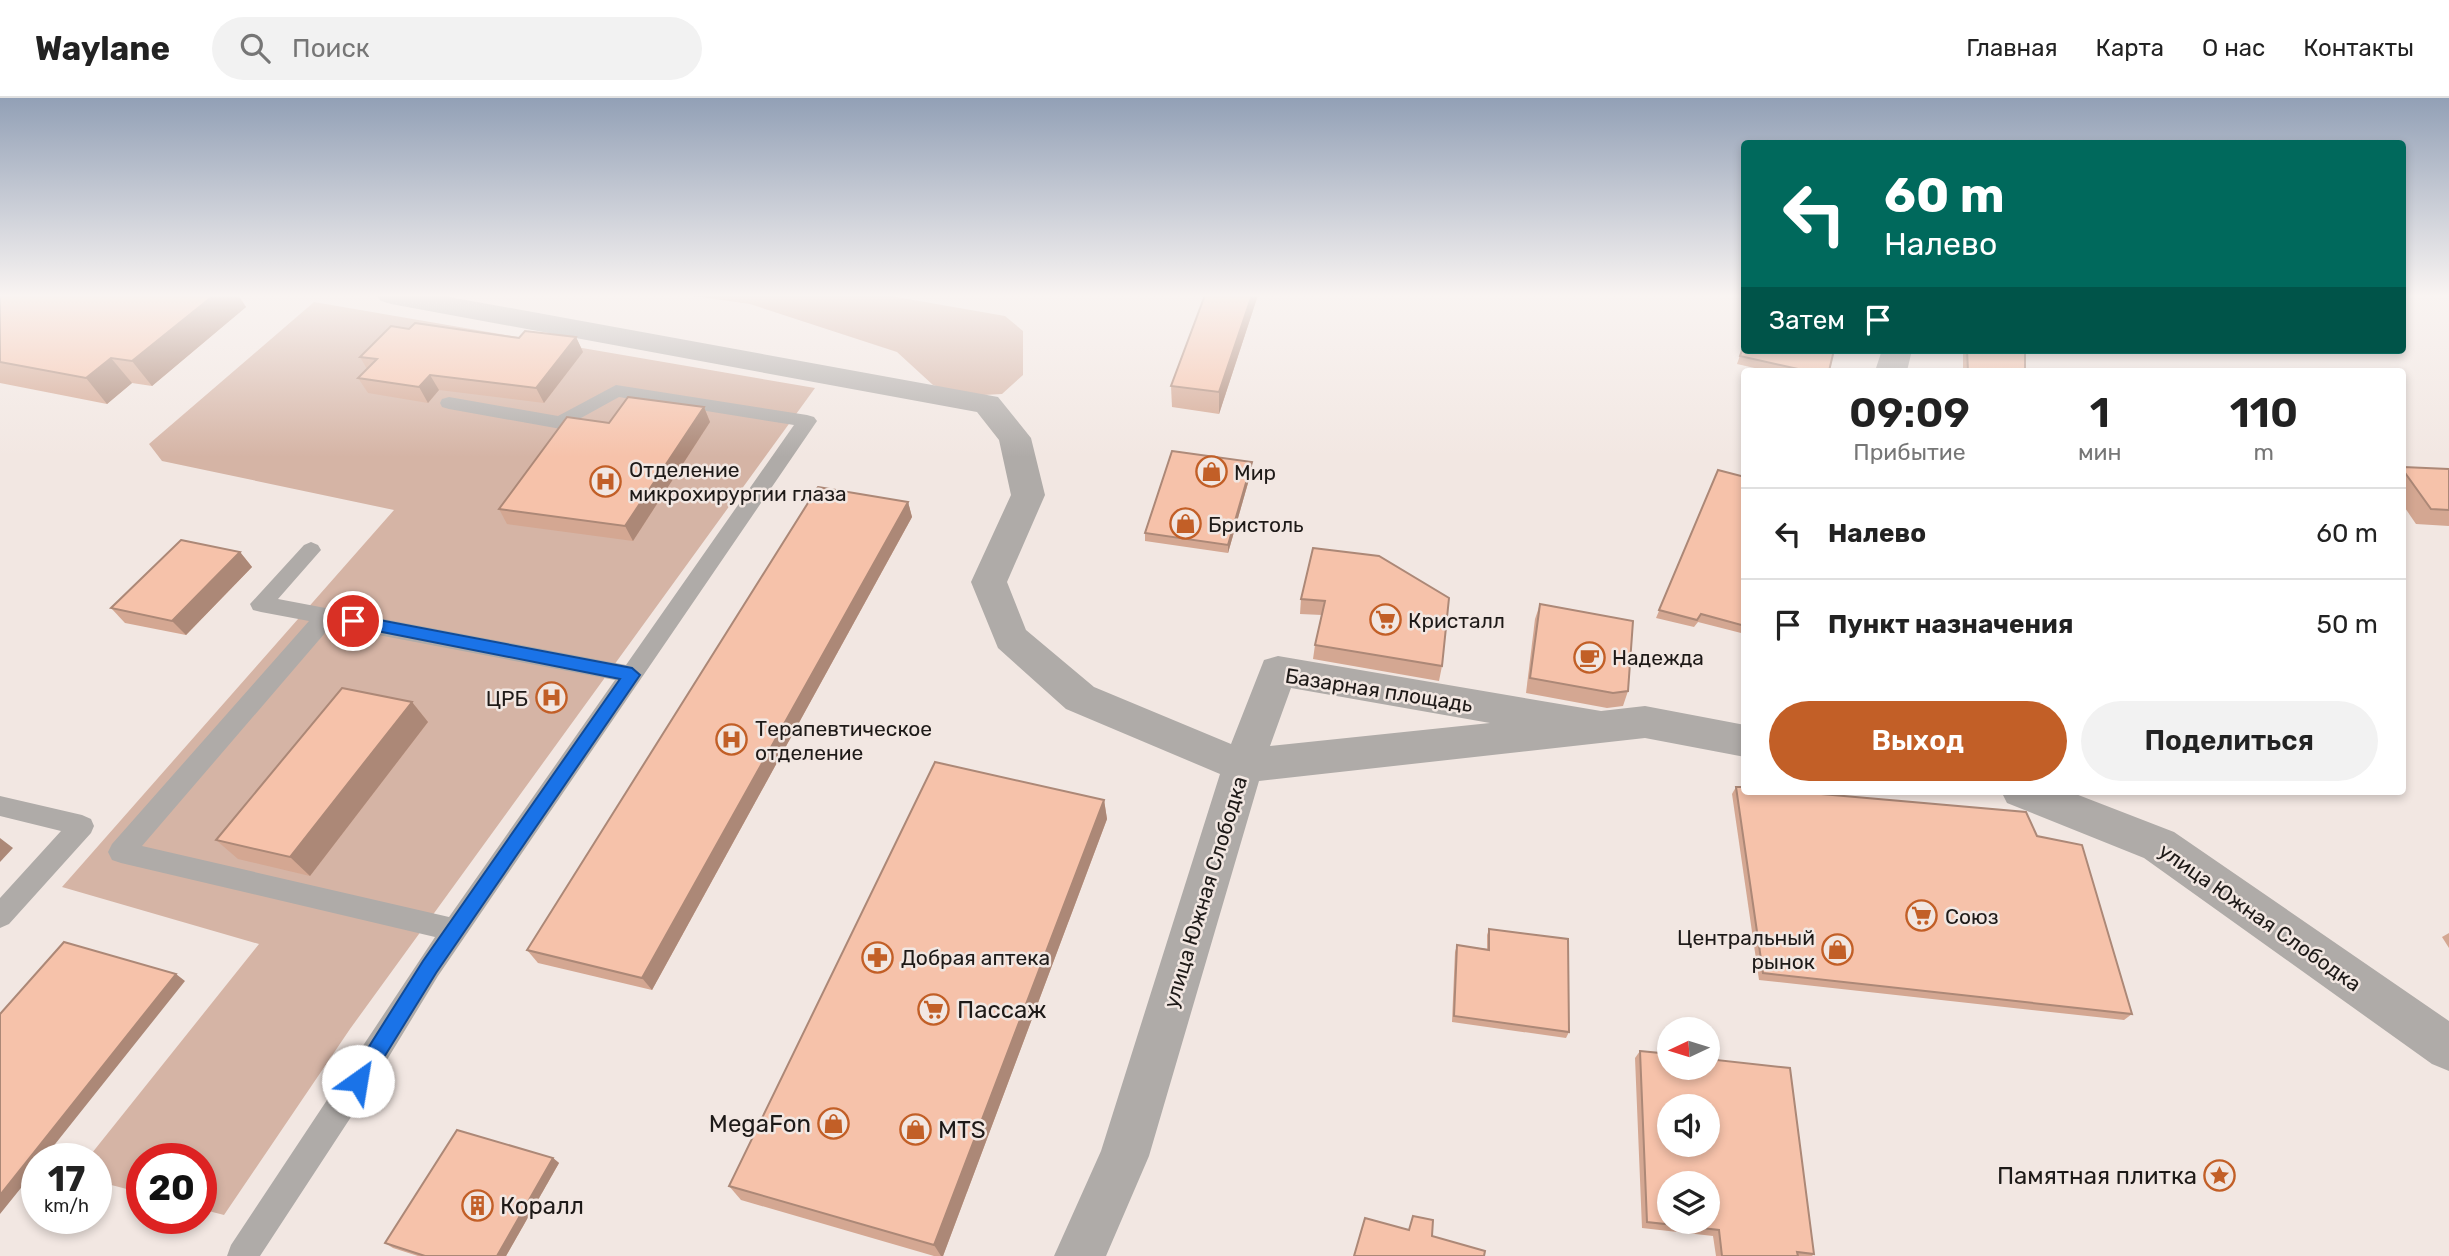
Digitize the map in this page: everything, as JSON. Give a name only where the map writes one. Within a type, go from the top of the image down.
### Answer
[{"type":"street","points":[[686,349],[987,404],[1015,438],[1028,495],[989,582],[1011,638],[1080,698],[1243,766]]},
{"type":"street","name":"Базарная площадь","points":[[1243,766],[1278,671],[1599,726]]},
{"type":"street","name":"улица Южная Слободка","points":[[1080,1256],[1124,1156],[1243,766],[1644,722],[1741,740]]},
{"type":"street","name":"улица Южная Слободка","points":[[2032,795],[2159,845],[2449,1048]]},
{"type":"lane","points":[[242,1256],[456,930],[807,421],[616,391],[561,423],[449,403]]},
{"type":"lane","points":[[311,550],[261,604],[632,675]]},
{"type":"lane","points":[[327,616],[121,852],[456,930]]},
{"type":"lane","points":[[0,806],[82,826],[0,916]]},
{"type":"shaded area","points":[[259,349],[588,349],[815,388],[350,1029],[224,1215],[217,1213],[217,1143],[126,1143],[126,1189],[112,1185],[112,1143],[100,1143],[259,944],[62,887],[394,510],[162,461],[149,444]]},
{"type":"shaded area","points":[[888,349],[1023,349],[1023,375],[1002,394],[965,396],[933,385],[897,352]]},
{"type":"building","points":[[0,349],[147,349],[132,361],[111,358],[86,378],[0,362]]},
{"type":"building","points":[[368,349],[567,349],[536,388],[430,375],[419,387],[358,378],[377,359],[360,357]]},
{"type":"building","points":[[1185,349],[1234,349],[1219,392],[1171,386]]},
{"type":"building","points":[[1741,353],[1833,354],[1830,368],[1794,368],[1740,356]]},
{"type":"building","points":[[1967,354],[2025,354],[2025,368],[1968,368]]},
{"type":"building","name":"Отделение микрохирургии глаза","points":[[628,397],[704,407],[625,526],[499,509],[567,417],[609,423]]},
{"type":"building","points":[[1172,451],[1252,462],[1228,545],[1145,533]]},
{"type":"building","points":[[2406,467],[2449,469],[2449,510],[2431,509],[2406,474]]},
{"type":"building","points":[[1718,470],[1741,476],[1741,625],[1701,614],[1697,620],[1659,610]]},
{"type":"building","name":"Терапевтическое отделение","points":[[818,487],[908,502],[642,978],[527,950]]},
{"type":"building","points":[[181,540],[240,552],[172,621],[111,608]]},
{"type":"building","name":"Кристалл","points":[[1313,548],[1379,556],[1449,598],[1442,666],[1315,645],[1325,601],[1301,599]]},
{"type":"building","points":[[1540,604],[1633,621],[1628,691],[1613,693],[1530,678]]},
{"type":"building","points":[[342,688],[412,702],[290,857],[216,840]]},
{"type":"building","name":"Пассаж","points":[[935,762],[1104,800],[934,1245],[729,1186]]},
{"type":"building","name":"Союз","points":[[1736,787],[1741,787],[1741,795],[1833,795],[2026,812],[2037,836],[2082,845],[2132,1014],[1763,973]]},
{"type":"building","points":[[1489,929],[1568,939],[1569,1032],[1454,1016],[1457,945],[1489,950]]},
{"type":"building","points":[[64,942],[176,974],[41,1143],[21,1143],[21,1169],[0,1195],[0,1014]]},
{"type":"building","points":[[1640,1051],[1657,1053],[1657,1080],[1720,1080],[1720,1060],[1790,1068],[1814,1254],[1797,1252],[1798,1256],[1722,1256],[1720,1171],[1657,1171],[1657,1223],[1647,1222]]},
{"type":"building","name":"Коралл","points":[[457,1130],[553,1158],[497,1256],[425,1256],[385,1243]]},
{"type":"building","points":[[1413,1216],[1433,1220],[1432,1236],[1485,1251],[1484,1256],[1354,1256],[1365,1218],[1409,1230]]},
{"type":"place","name":"Мир","points":[[1211,472]]},
{"type":"place","name":"Отделение микрохирургии глаза","points":[[606,481]]},
{"type":"place","name":"Бристоль","points":[[1185,524]]},
{"type":"place","name":"Кристалл","points":[[1385,620]]},
{"type":"place","name":"Надежда","points":[[1589,657]]},
{"type":"place","name":"ЦРБ","points":[[551,698]]},
{"type":"place","name":"Терапевтическое отделение","points":[[732,740]]},
{"type":"place","name":"Союз","points":[[1922,916]]},
{"type":"place","name":"Центральный рынок","points":[[1838,949]]},
{"type":"place","name":"Добрая аптека","points":[[878,957]]},
{"type":"place","name":"Пассаж","points":[[934,1010]]},
{"type":"place","name":"MegaFon","points":[[834,1124]]},
{"type":"place","name":"MTS","points":[[915,1130]]},
{"type":"place","name":"Памятная плитка","points":[[2220,1176]]},
{"type":"place","name":"Коралл","points":[[477,1206]]},
{"type":"route","points":[[353,621],[632,675],[429,967],[358,1081]]}]
